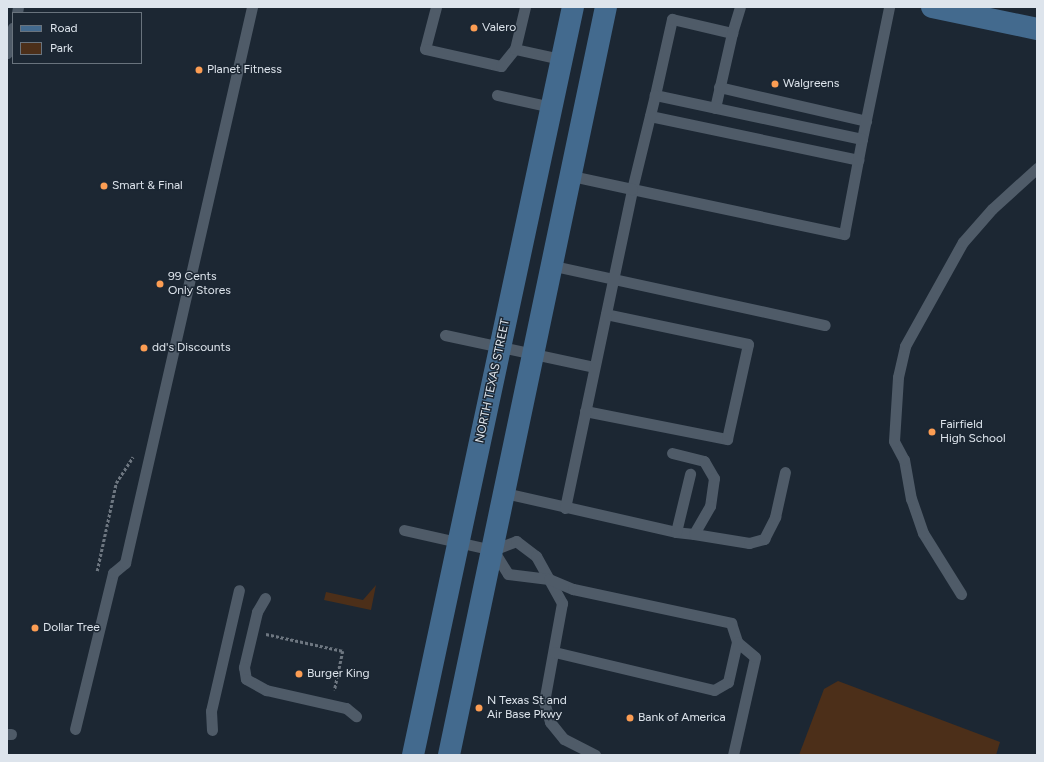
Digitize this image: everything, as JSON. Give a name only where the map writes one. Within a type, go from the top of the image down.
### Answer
[{"type":"main road","name":"NORTH TEXAS STREET","points":[[413,755],[573,7]]},
{"type":"main road","points":[[449,755],[554,266],[606,7]]},
{"type":"main road","points":[[932,7],[1037,28]]},
{"type":"lane","points":[[75,729],[113,573],[125,563],[252,7]]},
{"type":"lane","points":[[436,7],[425,49],[502,66],[515,49],[525,7]]},
{"type":"lane","points":[[715,108],[732,33],[740,7]]},
{"type":"lane","points":[[572,176],[844,234],[889,7]]},
{"type":"lane","points":[[565,508],[632,189],[672,19],[732,33]]},
{"type":"lane","points":[[7,53],[12,32]]},
{"type":"lane","points":[[515,49],[561,59]]},
{"type":"lane","points":[[719,87],[866,121]]},
{"type":"lane","points":[[497,95],[551,107]]},
{"type":"lane","points":[[655,95],[862,139]]},
{"type":"lane","points":[[650,116],[858,160]]},
{"type":"lane","points":[[961,594],[923,533],[911,499],[904,460],[894,441],[898,377],[905,346],[963,242],[992,208],[1037,168]]},
{"type":"lane","points":[[554,266],[825,325]]},
{"type":"lane","points":[[585,411],[727,439],[748,344],[606,314]]},
{"type":"lane","points":[[445,335],[594,367]]},
{"type":"lane","points":[[672,453],[704,461],[714,478],[710,506],[694,534]]},
{"type":"lane","points":[[505,493],[565,508],[676,532],[749,543],[764,539],[775,517],[785,472]]},
{"type":"lane","points":[[676,532],[690,474]]},
{"type":"lane","points":[[404,530],[493,550],[516,541],[536,556],[562,604],[544,702],[550,722],[564,739],[595,755]]},
{"type":"lane","points":[[493,550],[508,574],[549,579],[573,588],[732,623],[737,642],[728,682],[714,690],[554,652]]},
{"type":"lane","points":[[212,730],[211,711],[239,590]]},
{"type":"lane","points":[[265,598],[255,620],[244,667],[246,679],[266,690],[346,708],[356,716]]},
{"type":"lane","points":[[733,755],[755,657],[737,642]]},
{"type":"path","points":[[95,576],[116,483],[135,455]]},
{"type":"path","points":[[260,633],[343,652],[335,693]]},
{"type":"green space","points":[[376,585],[371,610],[324,600],[326,592],[363,600]]},
{"type":"green space","points":[[838,681],[1000,742],[996,755],[799,755],[824,689]]},
{"type":"place","name":"Valero","points":[[474,28]]},
{"type":"place","name":"Planet Fitness","points":[[199,70]]},
{"type":"place","name":"Walgreens","points":[[775,84]]},
{"type":"place","name":"Smart & Final","points":[[104,186]]},
{"type":"place","name":"99 Cents Only Stores","points":[[160,284]]},
{"type":"place","name":"dd's Discounts","points":[[144,348]]},
{"type":"place","name":"Fairfield High School","points":[[932,432]]},
{"type":"place","name":"Dollar Tree","points":[[35,628]]},
{"type":"place","name":"Burger King","points":[[299,674]]},
{"type":"place","name":"N Texas St and Air Base Pkwy","points":[[479,708]]},
{"type":"place","name":"Bank of America","points":[[630,718]]}]
